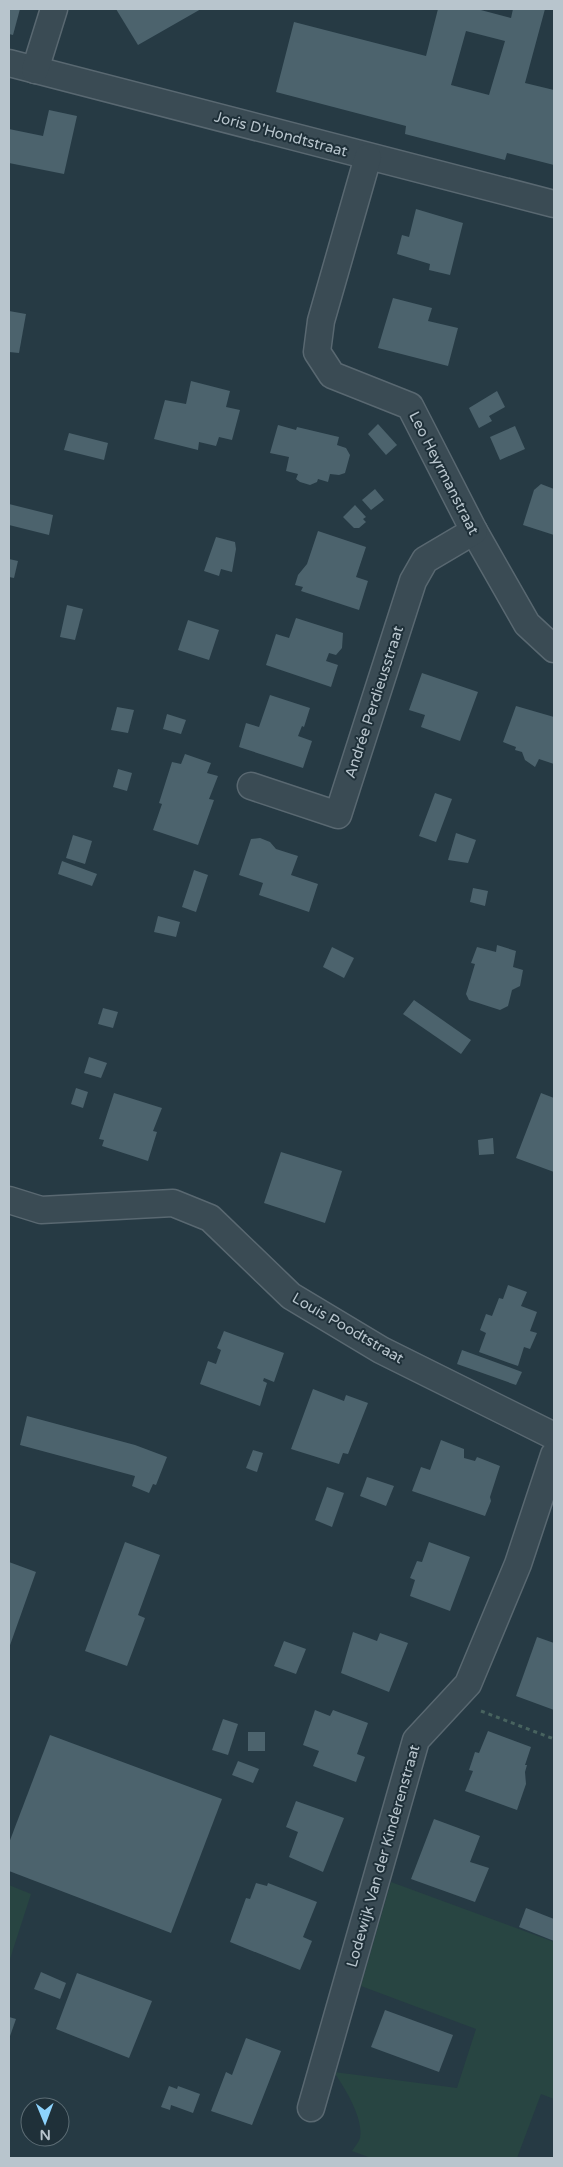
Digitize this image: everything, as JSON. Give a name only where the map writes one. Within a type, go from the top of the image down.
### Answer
[{"type":"street","points":[[35,70],[54,9]]},
{"type":"street","name":"Joris D'Hondtstraat","points":[[9,63],[554,204]]},
{"type":"street","name":"Leo Heyrmanstraat","points":[[368,157],[321,321],[317,352],[332,375],[410,406],[474,531],[527,624],[554,649]]},
{"type":"street","name":"Andrée Perdieusstraat","points":[[251,786],[338,814],[413,581],[424,560],[474,531]]},
{"type":"street","name":"Louis Poodtstraat","points":[[9,1200],[41,1210],[173,1203],[210,1218],[291,1296],[381,1350],[554,1436]]},
{"type":"street","name":"Lodewijk Van der Kinderenstraat","points":[[311,2108],[416,1740],[468,1684],[518,1564],[554,1455]]},
{"type":"path","points":[[453,1700],[554,1739]]},
{"type":"green space","points":[[391,1882],[554,1942],[554,2099],[541,2094],[517,2158],[371,2158],[352,2151],[360,2138],[359,2121],[352,2103],[334,2072],[457,2088],[476,2029],[361,1986]]},
{"type":"green space","points":[[9,1885],[31,1894],[9,1962]]},
{"type":"building","points":[[9,9],[20,9],[13,35],[9,34]]},
{"type":"building","points":[[116,9],[201,9],[138,45]]},
{"type":"building","points":[[438,9],[477,9],[511,18],[513,9],[545,9],[525,83],[554,90],[554,165],[507,153],[505,160],[405,134],[406,126],[276,92],[294,22],[426,56]],"holes":[[[466,31],[505,41],[489,95],[451,85]]]},
{"type":"building","points":[[49,110],[77,116],[64,174],[9,163],[9,129],[43,136]]},
{"type":"building","points":[[416,209],[463,223],[450,275],[429,270],[430,264],[397,254],[402,235],[409,237]]},
{"type":"building","points":[[393,298],[432,308],[428,321],[458,328],[448,366],[378,348]]},
{"type":"building","points":[[9,311],[26,314],[19,353],[9,352]]},
{"type":"building","points":[[191,381],[230,391],[226,407],[240,410],[232,440],[219,437],[216,446],[199,442],[198,450],[154,439],[165,400],[186,404]]},
{"type":"building","points":[[497,391],[505,407],[489,416],[492,421],[479,428],[469,408]]},
{"type":"building","points":[[378,424],[397,445],[386,455],[368,434]]},
{"type":"building","points":[[278,425],[296,430],[297,427],[339,437],[337,445],[346,448],[350,455],[345,473],[339,475],[330,474],[328,482],[318,479],[317,482],[310,485],[300,482],[296,479],[298,474],[286,471],[289,457],[270,453]]},
{"type":"building","points":[[515,426],[525,449],[500,460],[490,437]]},
{"type":"building","points":[[69,433],[108,443],[104,460],[64,450]]},
{"type":"building","points":[[541,484],[554,489],[554,535],[523,525],[534,490]]},
{"type":"building","points":[[375,489],[384,500],[371,510],[362,500]]},
{"type":"building","points":[[9,504],[53,515],[49,535],[9,525]]},
{"type":"building","points":[[355,505],[366,517],[363,519],[366,522],[359,528],[354,528],[343,517]]},
{"type":"building","points":[[318,531],[366,547],[356,577],[368,581],[359,610],[301,591],[303,587],[295,585],[298,575],[307,564]]},
{"type":"building","points":[[216,537],[235,542],[236,549],[232,572],[221,569],[219,576],[204,571]]},
{"type":"building","points":[[9,559],[18,561],[14,578],[9,577]]},
{"type":"building","points":[[67,605],[83,609],[75,640],[60,637]]},
{"type":"building","points":[[296,618],[343,633],[342,648],[336,655],[329,653],[326,661],[338,665],[331,687],[266,665],[276,634],[289,638]]},
{"type":"building","points":[[188,620],[219,630],[209,660],[178,650]]},
{"type":"building","points":[[422,673],[478,692],[460,741],[421,727],[425,715],[409,710]]},
{"type":"building","points":[[270,695],[310,708],[304,727],[302,726],[298,736],[312,741],[303,768],[239,747],[246,723],[259,727]]},
{"type":"building","points":[[516,706],[554,717],[554,764],[539,759],[535,767],[525,760],[522,752],[515,750],[516,747],[503,742]]},
{"type":"building","points":[[117,707],[134,710],[128,733],[111,730]]},
{"type":"building","points":[[167,714],[186,720],[181,734],[163,729]]},
{"type":"building","points":[[185,754],[211,763],[207,773],[218,776],[209,799],[214,800],[198,845],[153,830],[162,804],[159,803],[172,762],[181,764]]},
{"type":"building","points":[[118,769],[132,773],[127,791],[113,787]]},
{"type":"building","points":[[435,793],[452,799],[436,842],[419,836]]},
{"type":"building","points":[[456,833],[476,840],[468,863],[448,860]]},
{"type":"building","points":[[73,835],[92,841],[85,864],[66,858]]},
{"type":"building","points":[[260,838],[270,842],[276,849],[298,856],[291,875],[318,884],[309,912],[259,895],[263,883],[239,875],[251,839]]},
{"type":"building","points":[[62,861],[97,874],[92,886],[58,874]]},
{"type":"building","points":[[194,870],[208,875],[196,912],[182,907]]},
{"type":"building","points":[[473,888],[488,891],[485,906],[470,902]]},
{"type":"building","points":[[158,916],[180,922],[176,937],[154,932]]},
{"type":"building","points":[[497,945],[516,951],[513,967],[523,970],[520,986],[512,990],[508,1006],[500,1010],[469,1000],[466,994],[475,964],[471,963],[477,947],[496,952]]},
{"type":"building","points":[[332,947],[354,958],[344,978],[323,967]]},
{"type":"building","points":[[414,1000],[471,1040],[461,1054],[403,1014]]},
{"type":"building","points":[[103,1008],[118,1012],[113,1028],[98,1024]]},
{"type":"building","points":[[89,1057],[107,1063],[101,1078],[84,1073]]},
{"type":"building","points":[[76,1088],[88,1092],[83,1108],[71,1104]]},
{"type":"building","points":[[114,1093],[162,1108],[153,1131],[157,1132],[148,1161],[102,1146],[104,1140],[99,1139]]},
{"type":"building","points":[[541,1093],[554,1098],[554,1172],[516,1158]]},
{"type":"building","points":[[493,1138],[494,1154],[479,1155],[478,1140]]},
{"type":"building","points":[[281,1152],[342,1171],[325,1223],[264,1203]]},
{"type":"building","points":[[508,1285],[527,1292],[521,1306],[537,1312],[530,1331],[537,1333],[530,1349],[524,1347],[518,1366],[479,1352],[486,1333],[480,1330],[486,1314],[492,1316],[499,1298],[503,1299]]},
{"type":"building","points":[[224,1331],[284,1353],[274,1382],[264,1378],[263,1381],[267,1383],[260,1406],[200,1384],[208,1361],[216,1364],[221,1350],[217,1348]]},
{"type":"building","points":[[462,1350],[522,1372],[516,1385],[457,1364]]},
{"type":"building","points":[[313,1389],[344,1401],[346,1395],[368,1403],[348,1454],[343,1453],[339,1464],[291,1449]]},
{"type":"building","points":[[27,1416],[135,1445],[167,1457],[156,1485],[153,1484],[149,1493],[132,1486],[135,1476],[20,1445]]},
{"type":"building","points":[[441,1440],[464,1449],[464,1458],[475,1461],[477,1457],[500,1466],[485,1516],[412,1491],[421,1467],[430,1470]]},
{"type":"building","points":[[253,1450],[263,1453],[257,1472],[246,1468]]},
{"type":"building","points":[[367,1477],[394,1486],[386,1506],[360,1496]]},
{"type":"building","points":[[327,1487],[344,1493],[332,1527],[315,1520]]},
{"type":"building","points":[[125,1542],[160,1555],[138,1615],[145,1618],[127,1666],[85,1651]]},
{"type":"building","points":[[429,1542],[470,1557],[450,1611],[410,1596],[415,1580],[410,1578],[417,1561],[422,1562]]},
{"type":"building","points":[[9,1562],[36,1572],[9,1648]]},
{"type":"building","points":[[353,1632],[377,1641],[380,1633],[408,1643],[389,1692],[341,1673]]},
{"type":"building","points":[[537,1637],[554,1643],[554,1710],[516,1696]]},
{"type":"building","points":[[284,1641],[306,1649],[296,1674],[274,1666]]},
{"type":"building","points":[[315,1710],[330,1716],[333,1710],[368,1723],[357,1754],[365,1757],[356,1782],[313,1766],[319,1751],[303,1745]]},
{"type":"building","points":[[223,1719],[238,1724],[228,1755],[212,1750]]},
{"type":"building","points":[[488,1731],[531,1747],[525,1765],[527,1765],[525,1772],[526,1784],[517,1810],[465,1791],[473,1771],[469,1770],[475,1752],[479,1753]]},
{"type":"building","points":[[248,1732],[265,1732],[265,1751],[248,1751]]},
{"type":"building","points":[[50,1735],[222,1799],[171,1933],[9,1871],[9,1843]]},
{"type":"building","points":[[238,1761],[259,1769],[253,1783],[232,1775]]},
{"type":"building","points":[[296,1801],[344,1818],[323,1872],[289,1857],[298,1832],[286,1827]]},
{"type":"building","points":[[434,1819],[480,1836],[470,1862],[489,1868],[475,1902],[411,1879]]},
{"type":"building","points":[[256,1883],[267,1886],[268,1883],[317,1902],[303,1937],[312,1941],[300,1970],[230,1942],[246,1898],[250,1899]]},
{"type":"building","points":[[526,1908],[554,1919],[554,1941],[519,1927]]},
{"type":"building","points":[[41,1972],[66,1983],[60,1999],[34,1989]]},
{"type":"building","points":[[77,1973],[152,2001],[129,2058],[56,2029]]},
{"type":"building","points":[[385,2010],[453,2035],[439,2072],[371,2047]]},
{"type":"building","points":[[9,2017],[16,2019],[9,2039]]},
{"type":"building","points":[[246,2038],[281,2051],[252,2125],[211,2111],[226,2072],[232,2075]]},
{"type":"building","points":[[169,2086],[177,2089],[178,2086],[200,2094],[193,2113],[171,2105],[170,2110],[161,2107]]}]
